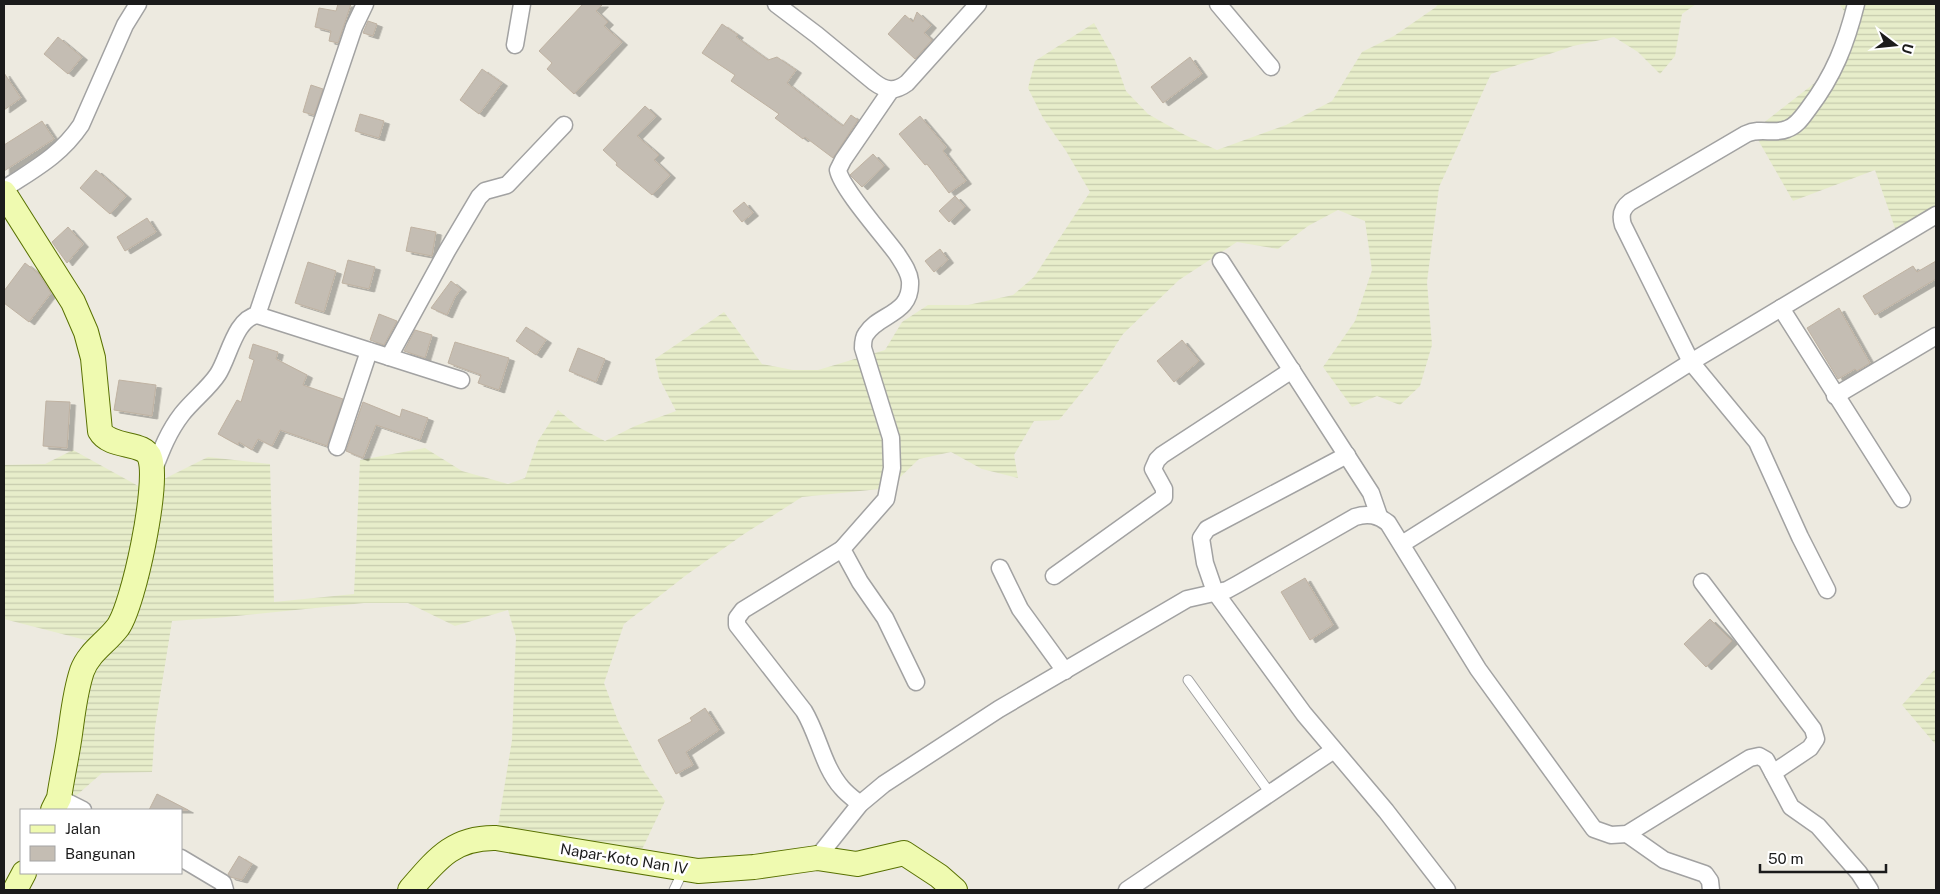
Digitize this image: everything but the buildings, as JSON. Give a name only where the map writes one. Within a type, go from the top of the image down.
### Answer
[{"type":"street","points":[[138,4],[126,25],[84,119],[73,136],[6,200],[73,302],[86,332],[93,358],[100,431],[103,437],[110,441],[141,449],[152,467]]},
{"type":"street","points":[[257,314],[351,35],[365,4]]},
{"type":"street","points":[[515,45],[522,4]]},
{"type":"street","points":[[776,4],[874,82],[882,88],[890,90],[900,88],[907,83],[978,4]]},
{"type":"street","points":[[1218,4],[1271,67]]},
{"type":"street","points":[[1827,590],[1800,538],[1757,442],[1691,362],[1621,219],[1623,209],[1630,202],[1746,134],[1759,130],[1782,131],[1798,122],[1822,90],[1834,68],[1849,33],[1856,4]]},
{"type":"street","points":[[860,804],[842,788],[835,778],[827,764],[812,724],[737,625],[737,618],[743,610],[842,549],[886,499],[892,468],[891,438],[863,348],[864,335],[868,330],[900,308],[906,300],[910,281],[905,266],[848,191],[838,170],[890,90]]},
{"type":"street","points":[[389,357],[479,197],[485,192],[507,185],[564,125]]},
{"type":"street","points":[[1402,544],[1691,362],[1936,215]]},
{"type":"street","points":[[1221,262],[1371,493],[1379,516]]},
{"type":"street","points":[[1780,308],[1902,499]]},
{"type":"street","points":[[78,809],[56,804],[74,702],[82,673],[90,657],[118,627],[129,604],[152,493],[152,467],[165,439],[183,413],[217,376],[242,325],[249,317],[257,314],[462,380]]},
{"type":"street","points":[[1835,396],[1936,336]]},
{"type":"street","points":[[338,447],[369,351]]},
{"type":"street","points":[[1054,576],[1164,497],[1164,489],[1154,469],[1157,460],[1162,455],[1292,370]]},
{"type":"street","points":[[1347,455],[1203,533],[1201,538],[1205,563],[1215,592],[1304,714],[1386,811],[1447,890]]},
{"type":"street","points":[[816,858],[860,804],[884,784],[999,709],[1187,599],[1238,584],[1356,517],[1369,515],[1379,516],[1388,523],[1478,669],[1588,823],[1601,833],[1611,836],[1627,834],[1750,758],[1763,757],[1791,807],[1818,826],[1859,873],[1870,890]]},
{"type":"street","points":[[842,549],[860,582],[885,618],[916,682]]},
{"type":"street","points":[[1000,568],[1020,609],[1065,672]]},
{"type":"street","points":[[1702,582],[1783,691],[1814,728],[1816,739],[1810,748],[1773,773]]},
{"type":"street","points":[[1127,890],[1334,750]]},
{"type":"street","points":[[1627,834],[1664,860],[1705,874],[1710,881],[1711,890]]},
{"type":"street","name":"Napar-Koto Nan IV","points":[[410,890],[440,856],[466,841],[496,838],[684,869],[726,870],[816,858],[857,864],[904,854],[939,876],[955,890]]},
{"type":"street","points":[[182,859],[223,883],[224,890]]},
{"type":"street","points":[[15,890],[23,874]]},
{"type":"lane","points":[[1188,680],[1270,793]]},
{"type":"lane","points":[[674,890],[684,869]]},
{"type":"green space","points":[[1438,4],[1696,4],[1682,14],[1675,56],[1660,74],[1638,52],[1614,37],[1573,46],[1491,74],[1439,187],[1427,282],[1432,345],[1420,386],[1400,405],[1377,396],[1352,407],[1323,367],[1355,321],[1372,270],[1365,221],[1338,210],[1308,226],[1278,249],[1237,242],[1179,280],[1123,334],[1099,371],[1059,420],[1034,421],[1014,455],[1018,478],[982,469],[951,452],[919,459],[889,488],[802,497],[744,534],[685,576],[624,624],[604,683],[618,721],[644,771],[665,801],[637,860],[496,838],[512,740],[516,637],[508,610],[455,626],[408,603],[364,603],[172,621],[155,727],[152,772],[102,773],[69,802],[69,741],[101,644],[4,619],[4,465],[45,464],[73,450],[151,493],[152,485],[208,457],[270,464],[274,602],[354,594],[360,460],[425,448],[462,471],[508,484],[525,478],[538,441],[558,410],[580,428],[605,441],[635,426],[676,411],[659,378],[655,359],[724,312],[762,364],[793,370],[818,370],[885,350],[902,322],[928,305],[968,305],[1013,295],[1034,277],[1090,192],[1066,151],[1043,118],[1028,88],[1035,61],[1094,23],[1115,60],[1126,91],[1148,114],[1185,135],[1217,150],[1286,125],[1332,101],[1362,52],[1394,36]]},
{"type":"green space","points":[[1839,4],[1936,4],[1936,221],[1898,237],[1875,170],[1793,201],[1753,131],[1834,68],[1851,20]]},
{"type":"green space","points":[[1936,668],[1936,745],[1902,705]]}]
